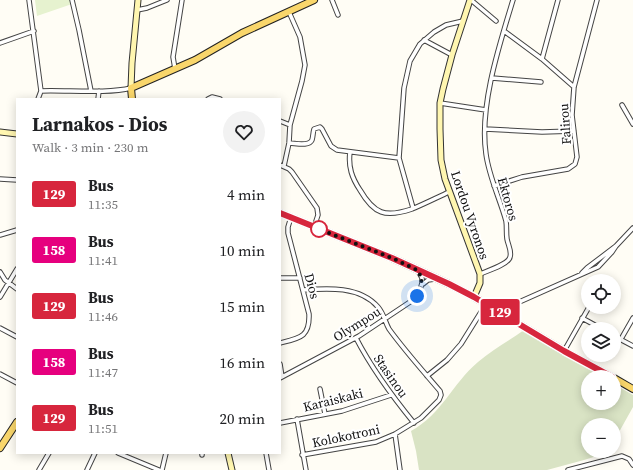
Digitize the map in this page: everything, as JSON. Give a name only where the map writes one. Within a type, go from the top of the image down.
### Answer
[{"type":"main road","points":[[132,98],[131,88],[195,60],[242,33],[314,0]]},
{"type":"main road","points":[[281,213],[392,258],[474,297],[564,351],[600,370]]},
{"type":"main road","points":[[621,382],[633,389]]},
{"type":"main road","points":[[0,448],[16,424]]},
{"type":"street","points":[[29,0],[41,91],[38,98]]},
{"type":"street","points":[[72,0],[91,91]]},
{"type":"street","points":[[41,91],[99,91],[131,88],[138,0]]},
{"type":"street","points":[[137,10],[147,8],[167,0]]},
{"type":"street","points":[[175,69],[173,57],[182,0]]},
{"type":"street","points":[[332,0],[338,15]]},
{"type":"street","points":[[470,0],[496,21]]},
{"type":"street","name":"Lordou Vyronos","points":[[470,0],[452,55],[440,103],[442,169],[448,192],[480,274],[480,283],[474,297]]},
{"type":"street","name":"Ektoros","points":[[480,274],[510,260],[511,256],[507,240],[506,222],[494,186],[486,153],[485,129],[486,110],[495,60],[513,0]]},
{"type":"street","points":[[542,59],[558,0]]},
{"type":"street","name":"Falirou","points":[[494,186],[522,177],[571,168],[575,164],[577,157],[572,115],[574,87],[597,0]]},
{"type":"street","points":[[289,12],[300,38],[305,65],[290,125],[289,143],[282,166],[292,172],[317,208],[318,215],[314,227]]},
{"type":"street","points":[[412,208],[399,158],[403,97],[407,72],[412,56],[424,40],[439,28],[455,22],[463,21]]},
{"type":"street","points":[[0,43],[34,31]]},
{"type":"street","points":[[504,31],[542,59],[574,87]]},
{"type":"street","points":[[424,40],[452,55]]},
{"type":"street","points":[[492,78],[541,82]]},
{"type":"street","points":[[98,98],[99,91]]},
{"type":"street","points":[[440,103],[486,110]]},
{"type":"street","points":[[622,105],[633,124]]},
{"type":"street","points":[[281,121],[290,125]]},
{"type":"street","points":[[289,143],[309,143],[312,140],[314,129],[320,127],[334,148],[350,152],[399,158]]},
{"type":"street","points":[[485,129],[542,132],[574,131]]},
{"type":"street","points":[[0,132],[16,134]]},
{"type":"street","points":[[350,152],[349,161],[352,176],[363,196],[371,206],[381,212],[392,214],[412,208],[448,192]]},
{"type":"street","points":[[0,179],[16,180]]},
{"type":"street","name":"Dios","points":[[281,343],[301,337],[308,328],[309,314],[288,233],[291,217]]},
{"type":"street","points":[[498,312],[582,273],[616,246],[633,228]]},
{"type":"street","points":[[0,235],[16,230]]},
{"type":"street","points":[[582,273],[590,272],[598,267],[616,246]]},
{"type":"street","points":[[594,263],[598,267]]},
{"type":"street","points":[[417,270],[422,278],[420,290]]},
{"type":"street","points":[[0,297],[16,271]]},
{"type":"street","points":[[0,272],[8,283],[16,288]]},
{"type":"street","name":"Olympou","points":[[281,378],[356,338],[413,300],[424,284],[428,275]]},
{"type":"street","points":[[281,278],[300,278]]},
{"type":"street","points":[[424,284],[428,280],[436,279]]},
{"type":"street","points":[[303,290],[330,288],[349,291],[375,303],[385,318],[389,329],[428,376],[447,360],[461,344],[486,304]]},
{"type":"street","points":[[564,351],[585,314]]},
{"type":"street","points":[[582,318],[589,322]]},
{"type":"street","points":[[633,318],[621,339],[633,346]]},
{"type":"street","points":[[0,328],[16,336]]},
{"type":"street","name":"Stasinou","points":[[356,338],[368,362],[390,395],[414,423]]},
{"type":"street","points":[[0,374],[16,382]]},
{"type":"street","name":"Kolokotroni","points":[[302,455],[376,442],[395,434],[414,423],[428,412],[441,397],[441,393],[428,376]]},
{"type":"street","points":[[320,389],[325,414]]},
{"type":"street","name":"Karaiskaki","points":[[281,423],[342,410],[390,395]]},
{"type":"street","points":[[297,419],[302,455],[306,470]]},
{"type":"street","points":[[395,434],[400,470]]},
{"type":"street","points":[[39,470],[48,454]]},
{"type":"street","points":[[87,470],[95,454]]},
{"type":"street","points":[[120,454],[160,470],[166,454]]},
{"type":"street","points":[[228,454],[232,470]]},
{"type":"street","points":[[266,454],[269,470]]},
{"type":"street","points":[[568,470],[596,464],[622,456],[627,457],[633,465]]},
{"type":"green space","points":[[35,0],[71,0],[72,4],[37,16]]},
{"type":"green space","points":[[524,330],[591,370],[581,370],[581,410],[621,410],[621,388],[633,395],[633,407],[621,428],[621,418],[581,418],[581,458],[590,458],[584,460],[547,470],[419,470],[411,431],[431,416],[469,371],[489,353]]},
{"type":"bus line","name":"129","points":[[281,213],[392,258],[449,284],[474,297],[564,351],[600,370]]},
{"type":"route","points":[[319,229],[314,227],[392,258],[417,270],[421,275],[422,283],[417,296]]}]
